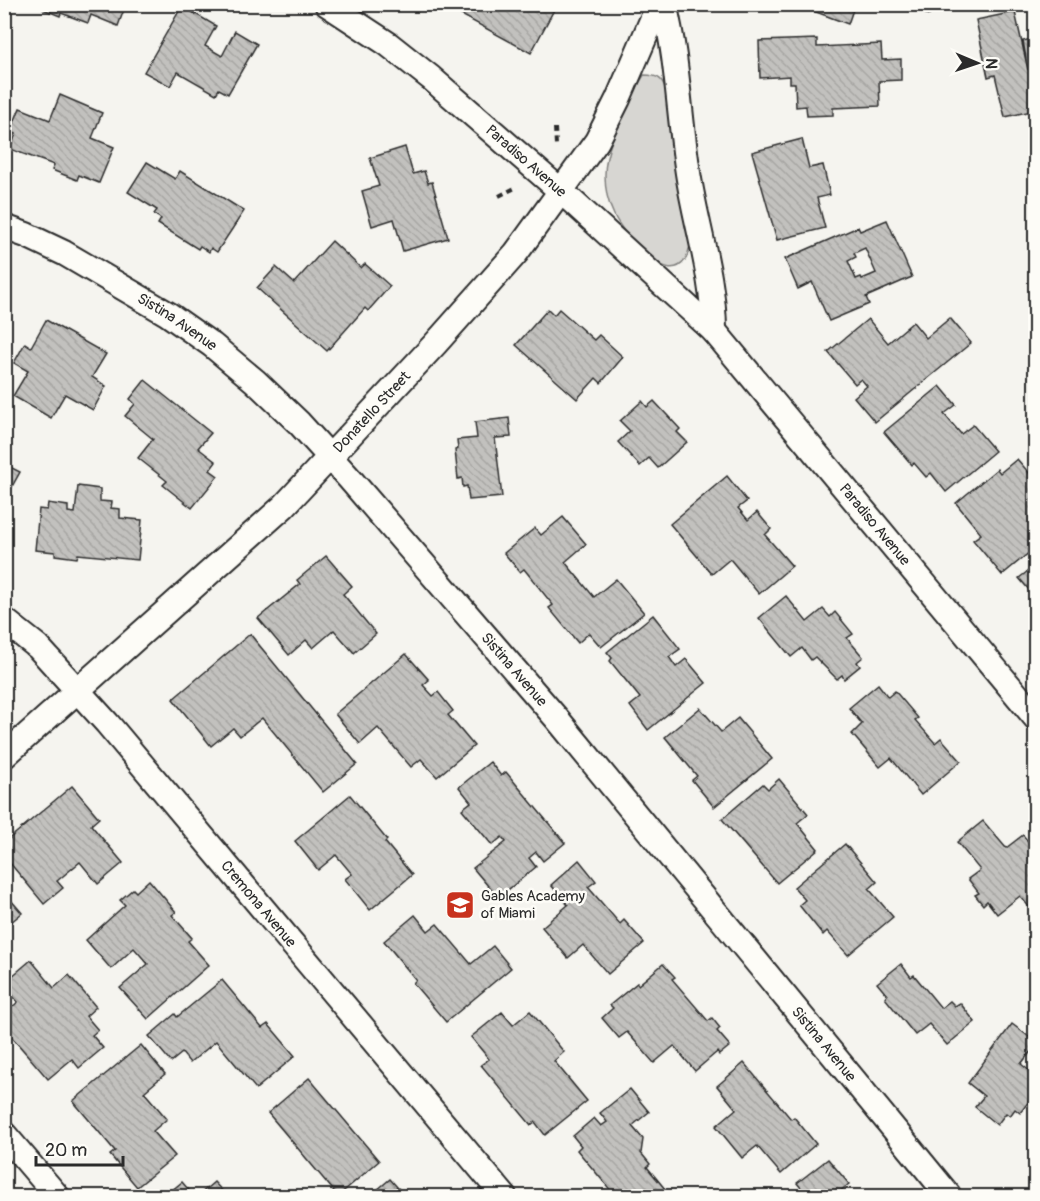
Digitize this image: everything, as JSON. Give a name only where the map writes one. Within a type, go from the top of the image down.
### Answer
[{"type":"street","name":"Paradiso Avenue","points":[[327,4],[388,45],[431,78],[562,192],[714,331],[1035,718]]},
{"type":"street","name":"Donatello Street","points":[[4,756],[284,506],[516,253],[597,141],[659,4]]},
{"type":"street","points":[[664,4],[672,37],[688,174],[710,281],[714,331]]},
{"type":"street","name":"Sistina Avenue","points":[[4,227],[64,253],[168,314],[212,345],[285,409],[330,457],[558,720],[949,1197]]},
{"type":"street","name":"Cremona Avenue","points":[[4,620],[38,647],[77,689],[504,1197]]},
{"type":"street","points":[[4,1134],[57,1197]]},
{"type":"path","points":[[555,128],[556,145]]},
{"type":"path","points":[[499,196],[520,186]]},
{"type":"shaded area","points":[[644,75],[658,77],[667,95],[690,247],[686,259],[677,267],[667,267],[656,263],[635,244],[614,215],[606,190],[608,152]]},
{"type":"building","points":[[45,4],[126,4],[118,26],[91,15],[88,23],[61,13],[60,16],[43,9]]},
{"type":"building","points":[[446,4],[557,4],[531,53],[445,6]]},
{"type":"building","points":[[795,4],[855,4],[848,24]]},
{"type":"building","points":[[900,4],[933,4],[929,15]]},
{"type":"building","points":[[182,6],[216,26],[205,46],[222,56],[235,31],[257,44],[228,94],[219,89],[216,94],[178,72],[170,86],[144,72]]},
{"type":"building","points":[[1015,12],[1028,70],[1023,41],[1036,38],[1036,95],[1032,86],[1036,110],[1005,117],[995,75],[988,77],[976,20]]},
{"type":"building","points":[[817,39],[817,47],[881,44],[882,60],[901,59],[901,80],[879,81],[880,106],[833,108],[833,115],[807,116],[806,106],[796,107],[795,83],[790,83],[790,76],[760,78],[759,41]]},
{"type":"building","points":[[60,95],[102,113],[92,138],[114,147],[99,183],[79,175],[77,180],[52,170],[54,165],[10,149],[16,134],[10,132],[20,108],[50,120]]},
{"type":"building","points":[[802,139],[809,168],[823,165],[830,195],[817,198],[825,228],[777,240],[752,152]]},
{"type":"building","points":[[405,147],[413,174],[424,171],[428,183],[432,182],[448,238],[403,251],[394,219],[372,226],[362,191],[379,186],[370,158]]},
{"type":"building","points":[[147,162],[175,179],[180,171],[244,211],[217,252],[211,248],[209,252],[200,246],[198,249],[158,224],[161,219],[154,214],[157,210],[128,192]]},
{"type":"building","points":[[887,220],[912,277],[866,297],[869,304],[829,321],[812,282],[798,289],[785,259],[858,227],[860,231]],"holes":[[[865,248],[876,273],[856,279],[848,261],[856,257],[854,253]]]},
{"type":"building","points":[[332,241],[361,268],[365,264],[390,286],[368,311],[365,308],[327,351],[257,288],[276,267],[294,283]]},
{"type":"building","points":[[548,309],[554,315],[559,309],[594,340],[599,335],[623,357],[601,383],[596,378],[577,399],[516,345]]},
{"type":"building","points":[[950,318],[971,343],[875,422],[854,397],[867,386],[861,379],[855,384],[828,352],[868,319],[888,343],[913,322],[926,338]]},
{"type":"building","points":[[46,320],[106,354],[92,377],[106,386],[93,410],[65,394],[51,418],[13,396],[28,371],[14,363],[25,343],[31,347]]},
{"type":"building","points":[[145,380],[211,433],[198,448],[216,462],[210,470],[218,476],[192,508],[163,485],[167,481],[138,458],[153,439],[125,416],[135,404],[130,399]]},
{"type":"building","points":[[940,386],[956,405],[944,414],[961,434],[973,425],[995,451],[946,492],[931,473],[926,477],[914,463],[912,465],[884,432]]},
{"type":"building","points":[[642,401],[647,407],[654,401],[680,429],[677,432],[687,442],[658,468],[649,458],[640,466],[618,442],[630,431],[620,421]]},
{"type":"building","points":[[509,418],[511,437],[495,438],[502,497],[469,500],[467,486],[463,487],[462,478],[458,479],[455,450],[458,449],[457,440],[477,438],[475,422]]},
{"type":"building","points":[[1017,459],[1036,481],[1036,547],[1002,575],[973,540],[981,534],[956,503],[997,469],[1000,473]]},
{"type":"building","points":[[4,464],[20,472],[4,501]]},
{"type":"building","points":[[727,476],[747,501],[738,508],[748,520],[757,512],[771,529],[765,535],[792,566],[759,594],[730,559],[712,574],[670,524]]},
{"type":"building","points":[[78,486],[100,489],[100,501],[112,502],[111,508],[120,509],[120,518],[142,520],[138,560],[78,554],[77,558],[35,550],[39,509],[47,510],[48,503],[68,506],[68,512],[75,513]]},
{"type":"building","points":[[563,517],[586,544],[565,562],[594,597],[616,579],[644,613],[601,647],[589,633],[578,643],[549,608],[553,605],[524,569],[520,572],[504,553],[535,528],[541,535]]},
{"type":"building","points":[[326,556],[352,586],[343,594],[376,634],[354,653],[334,630],[313,648],[306,640],[289,655],[258,618],[300,584],[297,580]]},
{"type":"building","points":[[1036,565],[1036,598],[1019,578]]},
{"type":"building","points":[[786,596],[807,622],[823,609],[830,617],[835,612],[853,634],[847,638],[863,657],[857,662],[860,666],[844,679],[842,675],[837,679],[815,657],[811,660],[802,648],[791,657],[759,618]]},
{"type":"building","points":[[653,615],[680,649],[669,657],[676,667],[686,659],[706,683],[648,730],[630,706],[640,698],[610,661],[612,658],[607,652]]},
{"type":"building","points":[[250,634],[357,764],[323,792],[262,718],[240,736],[233,728],[211,746],[173,699]]},
{"type":"building","points":[[406,654],[429,680],[423,685],[433,696],[438,692],[453,711],[448,715],[474,746],[437,777],[421,759],[411,767],[378,728],[360,744],[335,714]]},
{"type":"building","points":[[878,684],[888,697],[895,691],[918,718],[915,720],[935,743],[941,738],[961,761],[921,795],[891,758],[880,767],[852,734],[862,724],[849,708]]},
{"type":"building","points":[[700,708],[721,732],[738,718],[772,759],[714,807],[692,780],[697,776],[665,737]]},
{"type":"building","points":[[490,762],[501,776],[506,772],[565,843],[543,861],[536,852],[529,858],[536,867],[498,898],[473,868],[506,842],[502,837],[492,845],[462,809],[471,802],[459,787]]},
{"type":"building","points":[[779,779],[808,814],[797,823],[818,849],[777,883],[722,819],[763,784],[768,789]]},
{"type":"building","points":[[72,786],[99,818],[91,825],[123,863],[98,884],[80,862],[57,881],[63,888],[44,904],[4,856],[4,843]]},
{"type":"building","points":[[350,795],[412,875],[370,910],[345,879],[352,874],[336,855],[318,870],[295,841]]},
{"type":"building","points":[[983,821],[1006,848],[1023,835],[1036,851],[1036,915],[1020,896],[997,914],[987,901],[983,905],[975,895],[979,893],[968,879],[980,870],[957,842]]},
{"type":"building","points":[[845,844],[877,882],[869,889],[893,917],[848,955],[827,931],[823,935],[799,905],[805,900],[794,887]]},
{"type":"building","points":[[579,860],[596,881],[588,887],[620,924],[624,920],[644,943],[608,974],[583,945],[568,958],[542,927],[568,905],[551,885]]},
{"type":"building","points":[[149,880],[176,912],[172,915],[192,938],[188,941],[209,965],[148,1019],[120,988],[148,964],[134,948],[111,969],[86,940],[125,905],[120,900],[133,889],[136,892]]},
{"type":"building","points":[[4,892],[22,913],[4,928]]},
{"type":"building","points":[[415,915],[428,931],[437,924],[471,964],[493,946],[511,968],[446,1022],[413,983],[416,980],[384,941]]},
{"type":"building","points":[[31,960],[54,988],[69,975],[96,1007],[86,1016],[98,1030],[92,1035],[103,1048],[79,1068],[72,1059],[48,1079],[4,1028],[4,1014],[18,1002],[4,983]]},
{"type":"building","points":[[663,964],[675,977],[672,979],[708,1021],[712,1018],[720,1028],[717,1031],[730,1046],[719,1055],[717,1052],[695,1071],[674,1046],[654,1063],[627,1032],[619,1038],[602,1018],[613,1008],[610,1005]]},
{"type":"building","points":[[901,964],[911,977],[914,975],[941,1008],[950,1001],[955,1006],[960,1003],[975,1022],[947,1045],[929,1024],[915,1035],[885,998],[887,995],[877,983]]},
{"type":"building","points":[[222,980],[262,1028],[268,1024],[295,1056],[256,1089],[216,1041],[190,1063],[182,1053],[171,1062],[149,1036],[175,1014],[177,1017]]},
{"type":"building","points":[[530,1011],[564,1052],[554,1061],[587,1101],[545,1135],[535,1122],[531,1125],[481,1065],[489,1059],[471,1037],[502,1012],[513,1025]]},
{"type":"building","points":[[1012,1024],[1036,1042],[1021,1064],[1036,1076],[1036,1082],[1033,1085],[1036,1092],[1020,1113],[1015,1109],[1010,1116],[1006,1113],[997,1125],[975,1107],[984,1096],[968,1083]]},
{"type":"building","points":[[141,1045],[165,1074],[144,1092],[167,1119],[153,1131],[175,1156],[137,1187],[110,1155],[115,1151],[73,1101]]},
{"type":"building","points":[[744,1063],[791,1119],[794,1117],[816,1144],[781,1174],[757,1146],[742,1158],[716,1126],[736,1109],[717,1086]]},
{"type":"building","points":[[309,1078],[379,1161],[338,1196],[268,1113]]},
{"type":"building","points":[[630,1089],[649,1112],[632,1126],[643,1139],[641,1153],[650,1164],[647,1167],[665,1189],[656,1196],[609,1196],[613,1193],[577,1150],[581,1146],[573,1136],[594,1118],[601,1126],[607,1122],[600,1113]]},
{"type":"building","points":[[828,1159],[849,1184],[834,1196],[805,1196],[807,1195],[797,1183]]},
{"type":"building","points":[[390,1179],[405,1196],[370,1196]]},
{"type":"building","points":[[182,1182],[194,1196],[165,1196]]},
{"type":"building","points":[[214,1182],[227,1196],[198,1196]]},
{"type":"place","name":"Gables Academy of Miami","points":[[460,905]]}]
